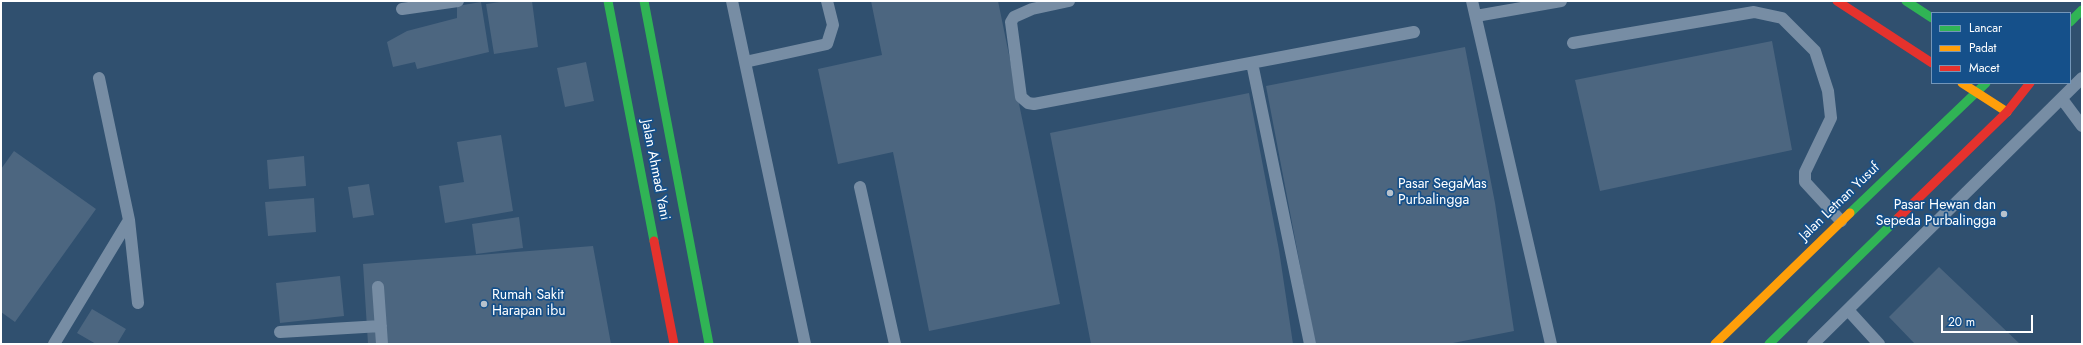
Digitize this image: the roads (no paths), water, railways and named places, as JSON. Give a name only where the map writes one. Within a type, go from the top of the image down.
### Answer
[{"type":"street","name":"Jalan Ahmad Yani","points":[[608,1],[674,344]]},
{"type":"street","name":"Jalan Ahmad Yani","points":[[644,1],[709,344]]},
{"type":"street","points":[[1837,1],[1931,62]]},
{"type":"street","points":[[1906,1],[1931,17]]},
{"type":"street","points":[[2071,21],[2082,10]]},
{"type":"street","points":[[1963,84],[2006,112]]},
{"type":"street","name":"Jalan Letnan Yusuf","points":[[1715,344],[1840,221],[1985,84]]},
{"type":"street","points":[[1769,344],[2006,112],[2028,84]]},
{"type":"lane","points":[[402,9],[458,1]]},
{"type":"lane","points":[[732,1],[805,344]]},
{"type":"lane","points":[[745,62],[827,44],[833,25],[827,1]]},
{"type":"lane","points":[[1069,1],[1032,9],[1014,17],[1011,22],[1021,97],[1028,103],[1042,102],[1414,32]]},
{"type":"lane","points":[[1472,1],[1551,344]]},
{"type":"lane","points":[[1476,16],[1561,1]]},
{"type":"lane","points":[[1573,43],[1754,12],[1782,18],[1816,51],[1828,91],[1831,118],[1805,172],[1805,182],[1840,221]]},
{"type":"lane","points":[[1252,63],[1310,344]]},
{"type":"lane","points":[[99,78],[130,220],[138,303]]},
{"type":"lane","points":[[1813,344],[2082,78]]},
{"type":"lane","points":[[2062,99],[2082,126]]},
{"type":"lane","points":[[860,187],[895,344]]},
{"type":"lane","points":[[54,344],[130,220]]},
{"type":"lane","points":[[378,287],[382,344]]},
{"type":"lane","points":[[1848,310],[1879,344]]},
{"type":"lane","points":[[280,332],[381,326]]},
{"type":"place","name":"Pasar SegaMas Purbalingga","points":[[1390,193]]},
{"type":"place","name":"Pasar Hewan dan Sepeda Purbalingga","points":[[2004,214]]},
{"type":"place","name":"Rumah Sakit Harapan ibu","points":[[484,304]]}]
